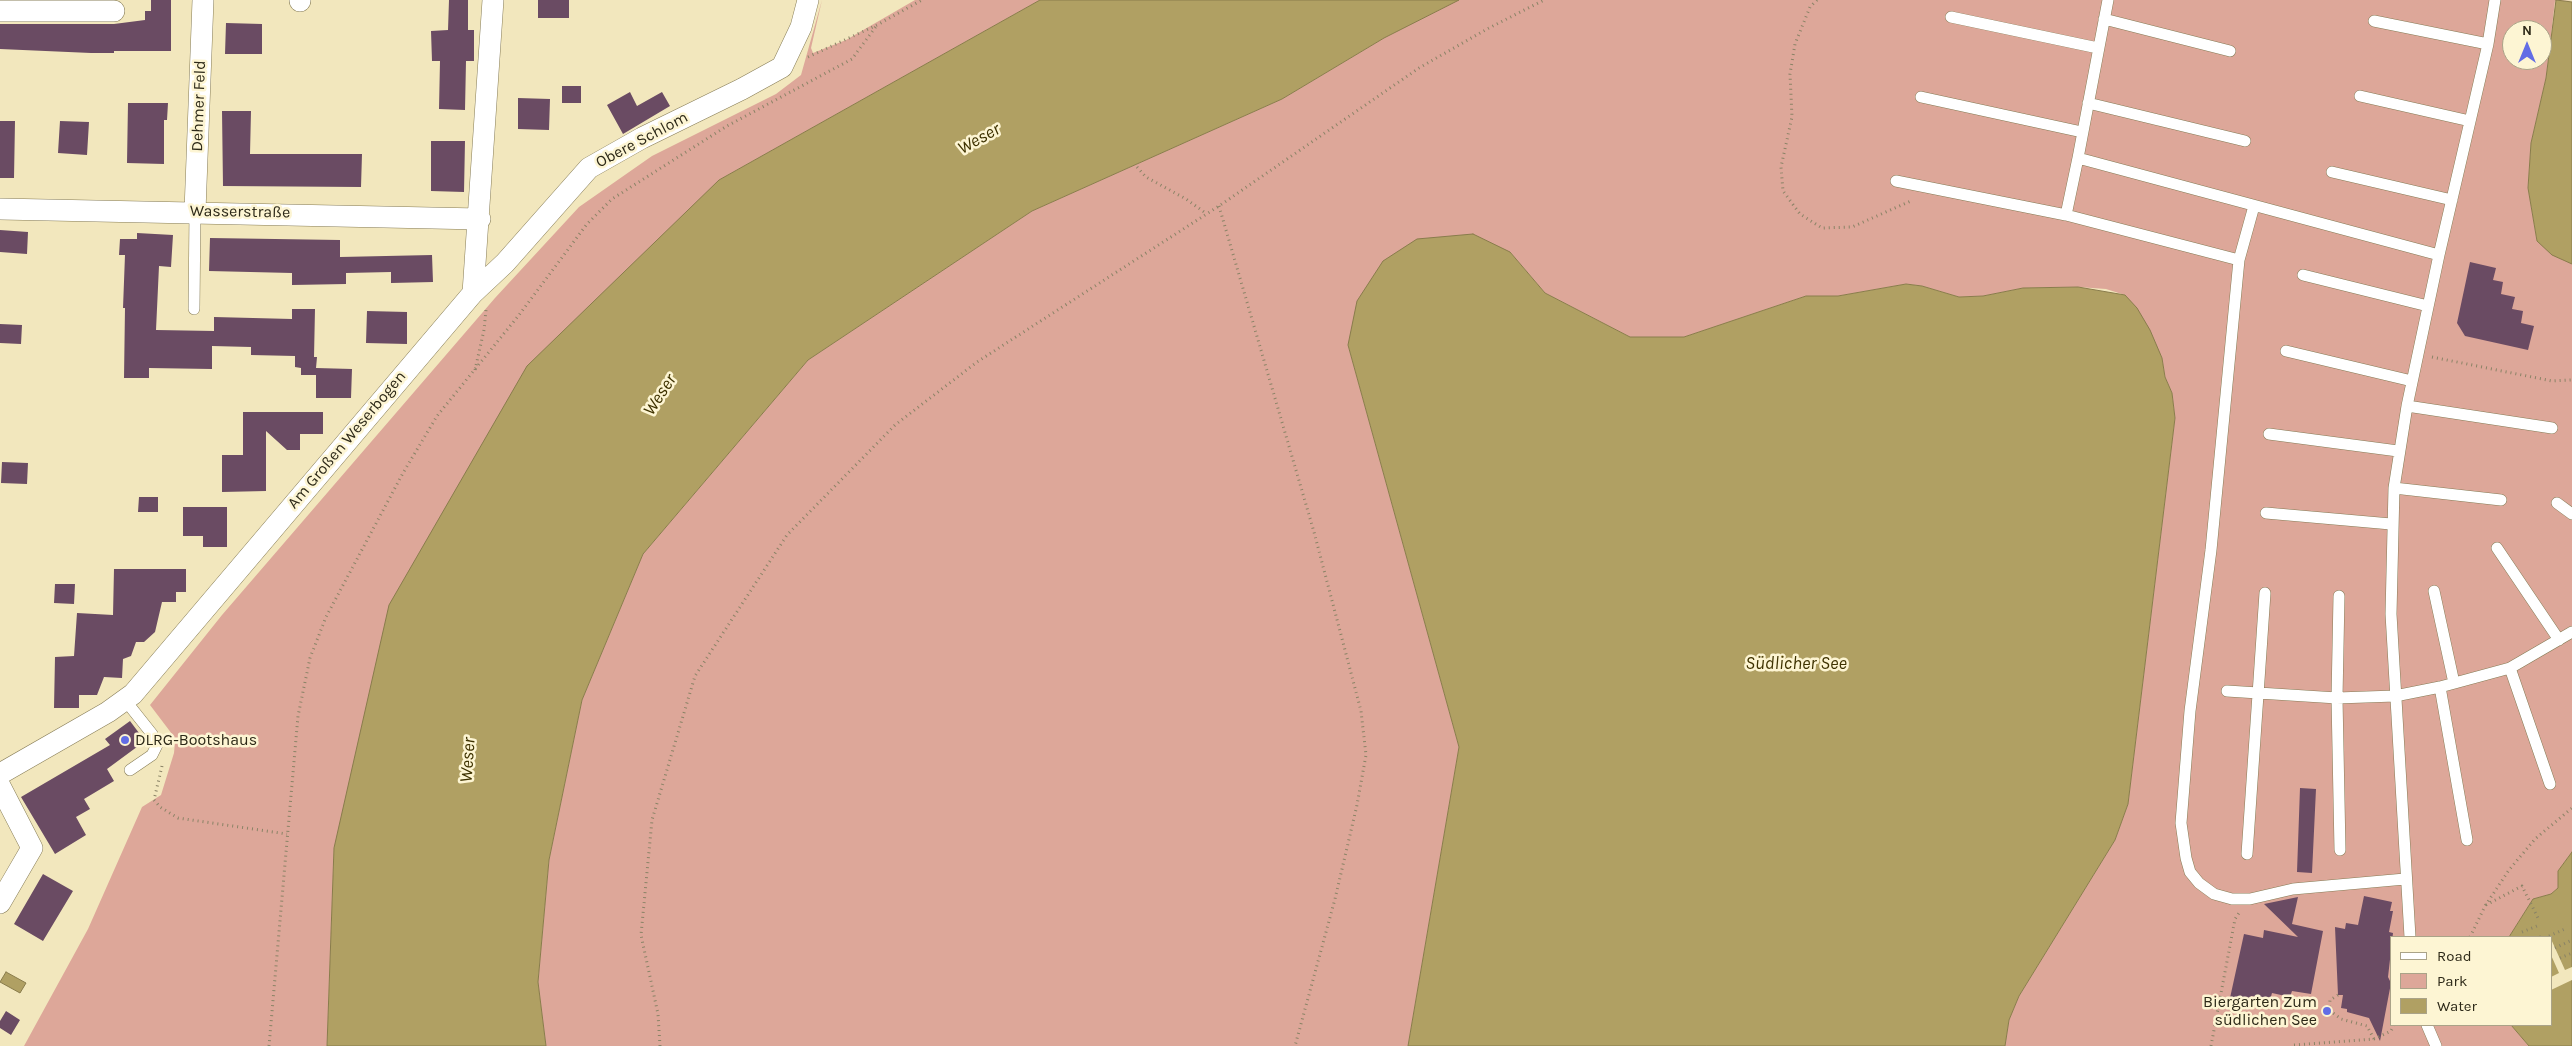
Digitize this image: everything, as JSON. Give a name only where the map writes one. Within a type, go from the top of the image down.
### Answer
[{"type":"street","name":"Dehmer Feld","points":[[195,211],[203,0]]},
{"type":"street","points":[[470,296],[480,219],[493,0]]},
{"type":"street","points":[[782,66],[801,27],[808,0]]},
{"type":"street","points":[[0,11],[39,6],[114,11]]},
{"type":"street","name":"Obere Schlom","points":[[470,296],[505,263],[589,168],[642,138],[742,90],[782,66]]},
{"type":"street","name":"Wasserstraße","points":[[0,209],[195,211],[480,219]]},
{"type":"street","name":"Am Großen Weserbogen","points":[[0,774],[133,694],[470,296]]},
{"type":"street","points":[[0,786],[32,848],[0,903]]},
{"type":"lane","points":[[2066,215],[2108,0]]},
{"type":"lane","points":[[2410,936],[2405,879],[2391,614],[2391,524],[2394,488],[2398,452],[2412,381],[2488,44],[2495,0]]},
{"type":"lane","points":[[1951,17],[2098,48]]},
{"type":"lane","points":[[2104,19],[2230,51]]},
{"type":"lane","points":[[2374,21],[2488,44]]},
{"type":"lane","points":[[2360,96],[2470,121]]},
{"type":"lane","points":[[1921,97],[2082,132]]},
{"type":"lane","points":[[2088,103],[2245,141]]},
{"type":"lane","points":[[2078,158],[2439,255]]},
{"type":"lane","points":[[2332,172],[2452,200]]},
{"type":"lane","points":[[1896,181],[2066,215],[2239,260]]},
{"type":"lane","points":[[2254,206],[2239,260],[2211,550],[2188,729],[2181,823],[2186,858],[2190,872],[2198,883],[2214,894],[2232,899],[2250,899],[2293,889],[2405,879]]},
{"type":"lane","points":[[194,309],[195,211]]},
{"type":"lane","points":[[2303,275],[2428,306]]},
{"type":"lane","points":[[2286,351],[2412,381]]},
{"type":"lane","points":[[2407,406],[2552,428]]},
{"type":"lane","points":[[2268,434],[2398,452]]},
{"type":"lane","points":[[2394,488],[2501,500]]},
{"type":"lane","points":[[2556,503],[2572,514]]},
{"type":"lane","points":[[2266,513],[2391,524]]},
{"type":"lane","points":[[2497,548],[2559,640]]},
{"type":"lane","points":[[2434,591],[2454,683]]},
{"type":"lane","points":[[2247,854],[2265,593]]},
{"type":"lane","points":[[2338,596],[2337,698],[2340,850]]},
{"type":"lane","points":[[2227,691],[2337,698],[2395,696],[2440,687],[2510,668],[2572,634]]},
{"type":"lane","points":[[2510,668],[2550,784]]},
{"type":"lane","points":[[2440,687],[2467,840]]},
{"type":"lane","points":[[124,700],[152,734],[157,744],[152,755],[130,770]]},
{"type":"lane","points":[[2427,1026],[2436,1046]]},
{"type":"path","points":[[782,66],[811,56],[877,25],[922,0]]},
{"type":"path","points":[[660,1046],[658,1014],[641,936],[652,820],[695,676],[787,535],[895,425],[976,362],[1207,214],[1419,68],[1487,29],[1544,0]]},
{"type":"path","points":[[1817,0],[1810,7],[1796,44],[1790,74],[1792,117],[1781,167],[1783,191],[1800,214],[1822,228],[1852,227],[1939,190]]},
{"type":"path","points":[[268,1046],[298,716],[310,658],[326,617],[427,432],[437,416],[475,371],[587,224],[612,199],[727,126],[852,59],[877,25]]},
{"type":"path","points":[[1137,167],[1146,177],[1186,199],[1207,214]]},
{"type":"path","points":[[1219,206],[1314,532],[1361,711],[1366,755],[1358,805],[1335,899],[1295,1046]]},
{"type":"path","points":[[470,296],[486,307],[484,330],[475,371]]},
{"type":"path","points":[[2418,354],[2552,381],[2572,380]]},
{"type":"path","points":[[160,807],[178,818],[287,834]]},
{"type":"path","points":[[2470,936],[2485,906],[2509,870],[2535,839],[2572,808]]},
{"type":"path","points":[[2485,906],[2522,886],[2538,918]]},
{"type":"path","points":[[2211,1046],[2235,919],[2250,899]]},
{"type":"path","points":[[2522,932],[2538,926]]},
{"type":"path","points":[[2550,936],[2565,929]]},
{"type":"path","points":[[2554,948],[2570,940]]},
{"type":"path","points":[[2560,958],[2572,953]]},
{"type":"path","points":[[2338,995],[2330,1000],[2329,1010],[2341,1019],[2366,1026],[2374,1038]]},
{"type":"path","points":[[2294,1045],[2374,1038],[2391,1031],[2394,1026]]},
{"type":"green space","points":[[822,0],[811,48],[813,53],[846,40],[915,0],[1040,0],[719,180],[334,848],[327,1046],[24,1046],[88,929],[142,807],[161,795],[174,753],[175,742],[172,734],[150,705],[222,615],[495,298],[579,207],[652,156],[776,94],[801,75]]},
{"type":"green space","points":[[1458,0],[2572,0],[2555,1],[2552,27],[2552,20],[2502,20],[2502,70],[2547,70],[2531,143],[2528,188],[2537,241],[2572,264],[2572,852],[2558,871],[2558,888],[2551,894],[2533,899],[2510,936],[2390,936],[2390,1026],[2512,1026],[2529,1046],[2005,1046],[2009,1020],[2019,996],[2115,840],[2128,804],[2175,418],[2172,393],[2165,377],[2162,358],[2125,295],[2106,289],[2078,287],[2023,288],[1983,296],[1959,297],[1922,286],[1906,284],[1838,296],[1806,296],[1684,337],[1630,337],[1545,293],[1510,252],[1348,345],[1459,747],[1408,1046],[546,1046],[538,982],[549,860],[582,700],[643,554],[808,360],[1032,211],[1282,99],[1384,38]]},
{"type":"water","name":"Weser","points":[[1040,0],[1459,0],[1384,38],[1282,99],[1032,211],[808,360],[643,554],[582,700],[549,860],[538,982],[546,1046],[327,1046],[334,848],[389,605],[527,366],[719,180]]},
{"type":"water","points":[[2556,0],[2572,2],[2572,264],[2552,255],[2537,241],[2528,188],[2531,143],[2547,70],[2552,70],[2552,31]]},
{"type":"water","name":"Südlicher See","points":[[1473,234],[1510,252],[1545,293],[1630,337],[1684,337],[1806,296],[1838,296],[1906,284],[1922,286],[1959,297],[1983,296],[2023,288],[2078,287],[2125,295],[2137,308],[2150,330],[2162,358],[2165,377],[2172,393],[2175,418],[2128,804],[2115,840],[2019,996],[2009,1020],[2005,1046],[1408,1046],[1459,747],[1348,345],[1357,301],[1383,261],[1417,239]]},
{"type":"water","points":[[2572,852],[2572,1046],[2529,1046],[2512,1026],[2552,1026],[2552,936],[2510,936],[2533,899],[2551,894],[2558,888],[2558,871]]},
{"type":"water","points":[[6,972],[26,983],[20,993],[0,982]]},
{"type":"pier","points":[[2552,941],[2565,970],[2572,967],[2572,980],[2552,990],[2552,976],[2559,973],[2552,957]]},
{"type":"building","points":[[151,0],[171,0],[171,51],[91,53],[0,49],[0,24],[114,24],[145,20],[145,11],[151,11]]},
{"type":"building","points":[[449,0],[468,0],[468,30],[474,30],[474,61],[466,61],[465,110],[439,109],[440,61],[432,61],[431,31],[448,30]]},
{"type":"building","points":[[538,0],[569,0],[569,18],[538,18]]},
{"type":"building","points":[[226,23],[262,24],[262,54],[225,54]]},
{"type":"building","points":[[562,86],[581,86],[581,103],[562,103]]},
{"type":"building","points":[[630,92],[637,106],[662,92],[670,106],[623,134],[607,105]]},
{"type":"building","points":[[518,98],[550,99],[549,130],[518,129]]},
{"type":"building","points":[[128,103],[168,103],[167,120],[164,120],[164,164],[127,163]]},
{"type":"building","points":[[222,111],[251,111],[250,154],[362,154],[361,187],[223,186]]},
{"type":"building","points":[[0,121],[15,121],[14,178],[0,178]]},
{"type":"building","points":[[60,121],[89,122],[87,155],[58,153]]},
{"type":"building","points":[[431,141],[465,141],[464,192],[431,191]]},
{"type":"building","points":[[0,230],[28,232],[27,254],[0,252]]},
{"type":"building","points":[[137,233],[173,235],[171,267],[159,266],[156,330],[214,331],[214,317],[292,319],[292,309],[315,309],[314,357],[317,357],[316,368],[352,369],[351,398],[316,398],[316,375],[301,375],[301,368],[295,367],[295,356],[251,355],[251,347],[212,346],[212,369],[149,368],[149,378],[124,378],[125,308],[123,308],[125,255],[119,255],[120,239],[137,239]]},
{"type":"building","points":[[210,238],[340,240],[340,257],[432,255],[433,282],[391,283],[391,272],[346,273],[346,284],[292,285],[292,273],[209,271]]},
{"type":"building","points":[[2470,262],[2496,268],[2493,280],[2503,282],[2501,294],[2515,297],[2512,309],[2523,311],[2521,323],[2534,326],[2528,350],[2465,336],[2457,323]]},
{"type":"building","points":[[367,311],[407,312],[407,344],[366,343]]},
{"type":"building","points":[[0,324],[22,325],[21,344],[0,343]]},
{"type":"building","points":[[243,412],[323,412],[323,434],[300,434],[300,450],[287,450],[266,431],[266,491],[222,492],[222,455],[243,455]]},
{"type":"building","points":[[2,462],[28,463],[27,484],[1,483]]},
{"type":"building","points":[[139,497],[158,497],[158,512],[138,512]]},
{"type":"building","points":[[183,507],[227,507],[227,547],[203,547],[203,536],[183,536]]},
{"type":"building","points":[[114,569],[186,569],[186,592],[176,592],[176,602],[162,602],[155,632],[144,642],[136,642],[131,656],[123,659],[122,678],[104,677],[97,695],[79,695],[79,708],[54,708],[55,657],[74,656],[77,613],[113,615]]},
{"type":"building","points":[[55,584],[75,584],[74,604],[54,603]]},
{"type":"building","points":[[130,721],[145,741],[107,769],[114,781],[84,799],[90,809],[76,817],[86,835],[55,854],[21,797],[110,745],[105,739]]},
{"type":"building","points":[[2300,788],[2316,789],[2312,873],[2297,872]]},
{"type":"building","points":[[43,874],[73,891],[43,941],[14,924]]},
{"type":"building","points":[[2364,896],[2392,902],[2390,911],[2393,911],[2389,932],[2393,933],[2393,936],[2390,936],[2388,977],[2390,988],[2380,1041],[2369,1018],[2347,1012],[2347,1009],[2341,1008],[2343,995],[2338,995],[2335,927],[2345,929],[2346,923],[2358,925]]},
{"type":"building","points":[[2298,897],[2292,924],[2323,931],[2311,994],[2292,991],[2290,997],[2272,993],[2270,1000],[2251,996],[2250,1002],[2230,998],[2244,934],[2263,938],[2264,930],[2298,937],[2264,904]]},
{"type":"building","points":[[6,1011],[20,1020],[11,1035],[0,1028],[0,1021]]},
{"type":"place","name":"DLRG-Bootshaus","points":[[125,740]]},
{"type":"place","name":"Biergarten Zum südlichen See","points":[[2327,1011]]}]
